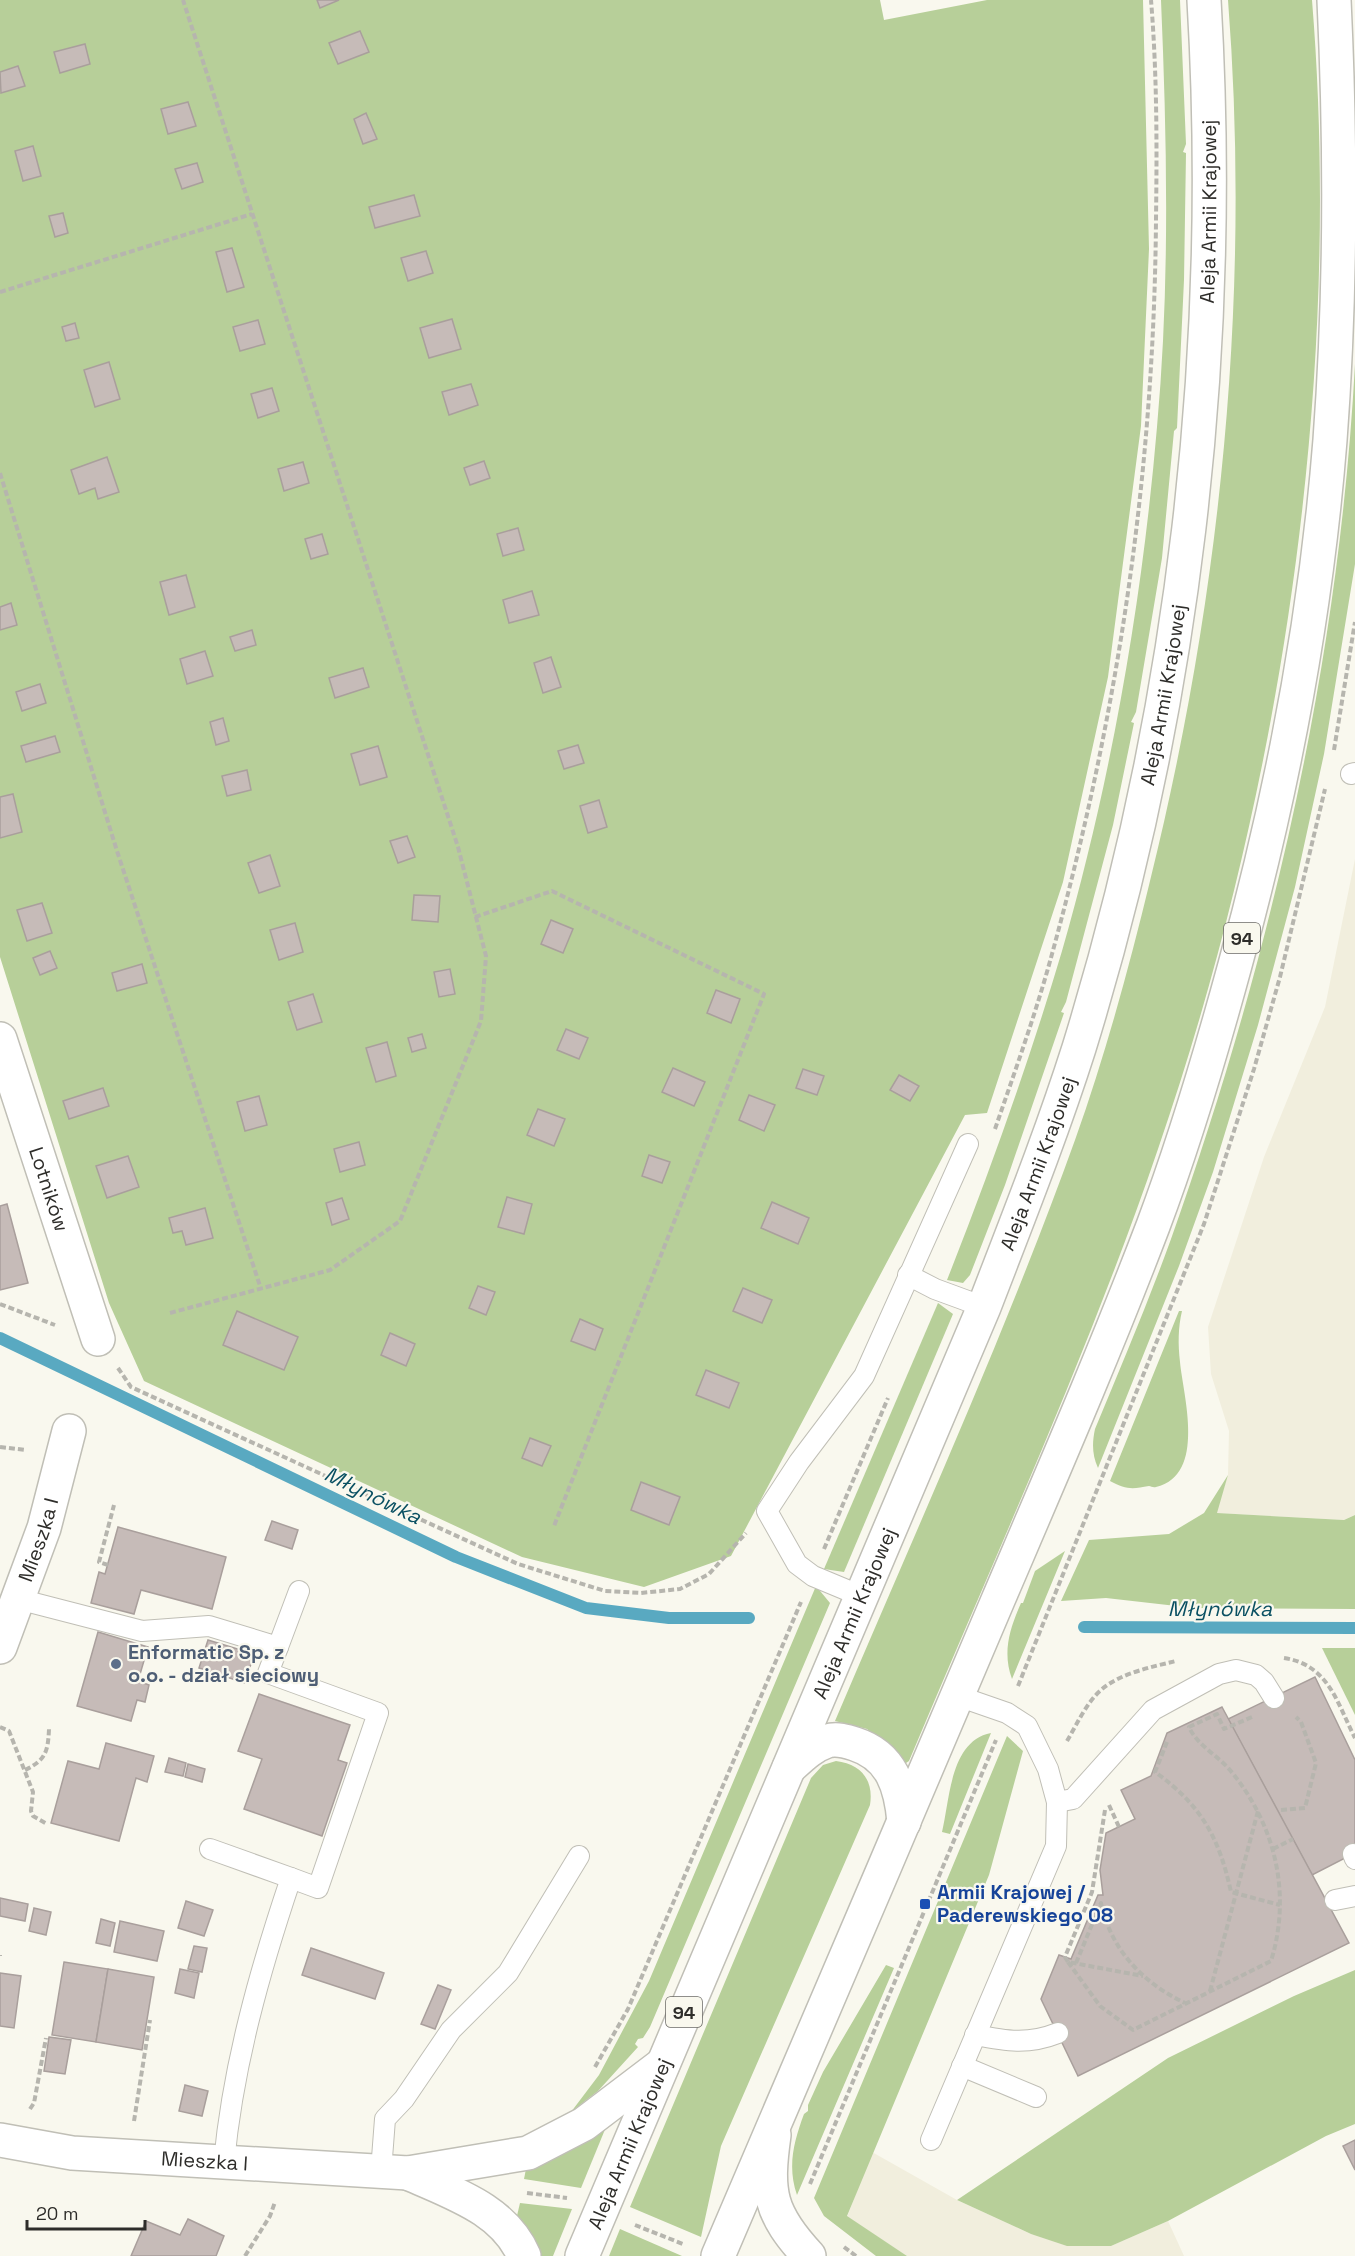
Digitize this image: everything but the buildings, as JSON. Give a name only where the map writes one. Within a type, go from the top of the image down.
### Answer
[{"type":"main road","name":"Aleja Armii Krajowej","points":[[582,2256],[984,1307],[1042,1154],[1078,1050],[1105,956],[1143,800],[1178,615],[1196,480],[1206,349],[1211,183],[1204,0]]},
{"type":"main road","name":"94","points":[[705,2252],[776,2123],[958,1696],[1155,1222],[1186,1130],[1236,962],[1282,768],[1304,647],[1329,444],[1340,229],[1334,0]]},
{"type":"main road","name":"Lotników","points":[[0,1039],[98,1339]]},
{"type":"main road","name":"Mieszka I","points":[[0,1647],[44,1528],[69,1431]]},
{"type":"main road","points":[[788,1768],[812,1748],[830,1740],[843,1740],[864,1747],[886,1762],[898,1782],[904,1822]]},
{"type":"main road","name":"Mieszka I","points":[[0,2140],[72,2153],[394,2172],[528,2153],[584,2124],[663,2064]]},
{"type":"main road","points":[[776,2123],[768,2173],[772,2196],[788,2233],[809,2256]]},
{"type":"main road","name":"Mieszka I","points":[[394,2172],[481,2208],[506,2226],[519,2243],[524,2256]]},
{"type":"lane","points":[[861,1596],[813,1576],[797,1564],[767,1511],[799,1462],[864,1376],[968,1144]]},
{"type":"lane","points":[[908,1275],[935,1289],[984,1307]]},
{"type":"lane","points":[[210,1849],[318,1888],[378,1713],[268,1673],[299,1591]]},
{"type":"lane","points":[[18,1599],[142,1631],[209,1626],[278,1647]]},
{"type":"lane","points":[[1057,1802],[1072,1799],[1153,1710],[1219,1674],[1236,1670],[1256,1675],[1264,1682],[1274,1698]]},
{"type":"lane","points":[[931,2140],[1056,1846],[1057,1802],[1048,1769],[1027,1726],[1007,1713],[958,1696]]},
{"type":"lane","points":[[394,2172],[385,2119],[404,2098],[451,2030],[508,1972],[579,1856]]},
{"type":"lane","points":[[224,2162],[228,2123],[261,1967],[291,1878]]},
{"type":"lane","points":[[1335,1900],[1355,1896]]},
{"type":"lane","points":[[975,2035],[1017,2043],[1040,2040],[1058,2033]]},
{"type":"lane","points":[[962,2066],[1036,2097]]},
{"type":"path","points":[[170,1313],[330,1270],[400,1221],[481,1021],[486,956],[458,847],[183,0]]},
{"type":"path","points":[[993,1137],[1035,1013],[1076,864],[1103,741],[1129,599],[1142,492],[1153,358],[1158,105],[1151,0]]},
{"type":"path","points":[[0,292],[252,214]]},
{"type":"path","points":[[0,473],[117,851],[261,1289]]},
{"type":"path","points":[[475,917],[552,891],[764,994],[554,1526]]},
{"type":"path","points":[[0,1304],[39,1320],[98,1339],[131,1387],[518,1564],[605,1592],[641,1593],[680,1589],[709,1574],[767,1511]]},
{"type":"path","points":[[628,2009],[890,1395]]},
{"type":"path","points":[[108,1564],[99,1562],[114,1506]]},
{"type":"path","points":[[1281,1810],[1305,1808],[1316,1763],[1301,1722],[1290,1710]]},
{"type":"path","points":[[1179,1731],[1217,1714],[1224,1729],[1254,1716]]},
{"type":"path","points":[[0,1727],[9,1731],[33,1791],[31,1810],[33,1816],[47,1824]]},
{"type":"path","points":[[1107,1800],[1092,1892],[1065,1958],[1100,2006],[1133,2030],[1271,1961],[1280,1905],[1279,1879],[1273,1849],[1258,1810],[1228,1767],[1194,1738],[1189,1727]]},
{"type":"path","points":[[25,1770],[38,1763],[47,1754],[49,1729]]},
{"type":"path","points":[[1170,1736],[1155,1773],[1183,1793],[1206,1822],[1223,1858],[1231,1892],[1280,1905]]},
{"type":"path","points":[[1210,1992],[1258,1810]]},
{"type":"path","points":[[1273,1849],[1293,1839]]},
{"type":"path","points":[[1076,1963],[1101,1903],[1116,1945],[1143,1976],[1185,2003]]},
{"type":"path","points":[[1068,1962],[1143,1976]]},
{"type":"path","points":[[133,2126],[150,2020]]},
{"type":"path","points":[[28,2119],[30,2107],[34,2103],[46,2037]]},
{"type":"path","points":[[805,2195],[847,2097]]},
{"type":"path","points":[[244,2256],[274,2207],[277,2165]]},
{"type":"path","points":[[519,2192],[576,2199],[600,2211],[705,2252]]},
{"type":"shaded area","points":[[1355,859],[1355,1515],[1344,1520],[1216,1513],[1228,1475],[1229,1431],[1211,1374],[1208,1327],[1264,1157],[1325,1007]]},
{"type":"shaded area","points":[[872,2152],[957,2200],[1031,2234],[1111,2246],[1168,2221],[1184,2256],[907,2256],[847,2217]]},
{"type":"green space","points":[[0,0],[880,0],[884,20],[987,0],[1143,0],[1149,249],[1141,426],[1108,677],[1063,882],[987,1113],[965,1115],[731,1556],[644,1587],[522,1557],[144,1381],[109,1303],[0,957]]},
{"type":"green space","points":[[1161,0],[1180,0],[1186,144],[1183,152],[1186,153],[1184,280],[1177,428],[1174,431],[1162,558],[1136,712],[1131,722],[1134,723],[1113,825],[1066,1002],[1061,1012],[1064,1013],[1005,1185],[970,1275],[963,1283],[947,1280],[1008,1116],[1062,951],[1080,887],[1110,757],[1133,625],[1151,493],[1164,320],[1166,160]]},
{"type":"green space","points":[[1228,0],[1312,0],[1319,144],[1318,289],[1310,436],[1293,582],[1269,727],[1239,871],[1201,1012],[1158,1149],[1101,1304],[1039,1457],[909,1761],[903,1765],[893,1750],[867,1729],[835,1721],[989,1360],[1075,1140],[1116,1012],[1175,773],[1212,554],[1224,444],[1232,333],[1236,222],[1234,111]]},
{"type":"green space","points":[[1355,364],[1355,564],[1324,754],[1295,887],[1258,1025],[1213,1172],[1179,1266],[1098,1468],[1093,1449],[1095,1429],[1171,1239],[1240,1025],[1269,917],[1316,698],[1334,587],[1347,476]]},
{"type":"green space","points":[[938,1303],[953,1314],[844,1572],[824,1569]]},
{"type":"green space","points":[[1179,1311],[1182,1311],[1179,1355],[1188,1432],[1187,1451],[1182,1467],[1172,1480],[1156,1487],[1121,1486],[1110,1481]]},
{"type":"green space","points":[[1228,1475],[1217,1513],[1344,1520],[1355,1515],[1355,1609],[1194,1608],[1106,1598],[1061,1601],[1089,1540],[1169,1534],[1204,1513]]},
{"type":"green space","points":[[1065,1551],[1012,1679],[1008,1650],[1017,1612],[1023,1603],[1035,1571]]},
{"type":"green space","points":[[816,1586],[830,1603],[650,2027],[643,2038],[638,2039],[635,2044],[638,2047],[598,2091],[571,2112],[599,2075],[649,1981]]},
{"type":"green space","points":[[1322,1648],[1355,1648],[1355,1715]]},
{"type":"green space","points":[[991,1733],[950,1834],[942,1832],[950,1788],[960,1759],[967,1747],[977,1738]]},
{"type":"green space","points":[[1007,1736],[1023,1751],[989,1875],[847,2216],[907,2256],[876,2256],[824,2216],[814,2198]]},
{"type":"green space","points":[[836,1761],[852,1766],[864,1775],[870,1788],[870,1805],[721,2146],[701,2237],[630,2207],[811,1778],[823,1765]]},
{"type":"green space","points":[[886,1965],[894,1968],[797,2195],[792,2164],[797,2134],[804,2114],[808,2111],[808,2105],[823,2072]]},
{"type":"green space","points":[[1355,1970],[1355,2124],[1326,2136],[1168,2221],[1111,2246],[1067,2246],[1031,2234],[957,2200],[1168,2058],[1294,1996]]},
{"type":"green space","points":[[606,2127],[581,2188],[524,2179],[527,2164]]},
{"type":"green space","points":[[520,2203],[572,2209],[553,2256],[538,2256],[516,2220]]},
{"type":"green space","points":[[620,2229],[682,2256],[609,2256]]},
{"type":"waterway","name":"Młynówka","points":[[0,1338],[456,1557],[586,1608],[669,1618],[749,1618]]},
{"type":"waterway","name":"Młynówka","points":[[1084,1627],[1355,1628]]},
{"type":"place","name":"Enformatic Sp. z o.o. - dział sieciowy","points":[[116,1664]]},
{"type":"place","name":"Armii Krajowej / Paderewskiego 08","points":[[925,1904]]}]
